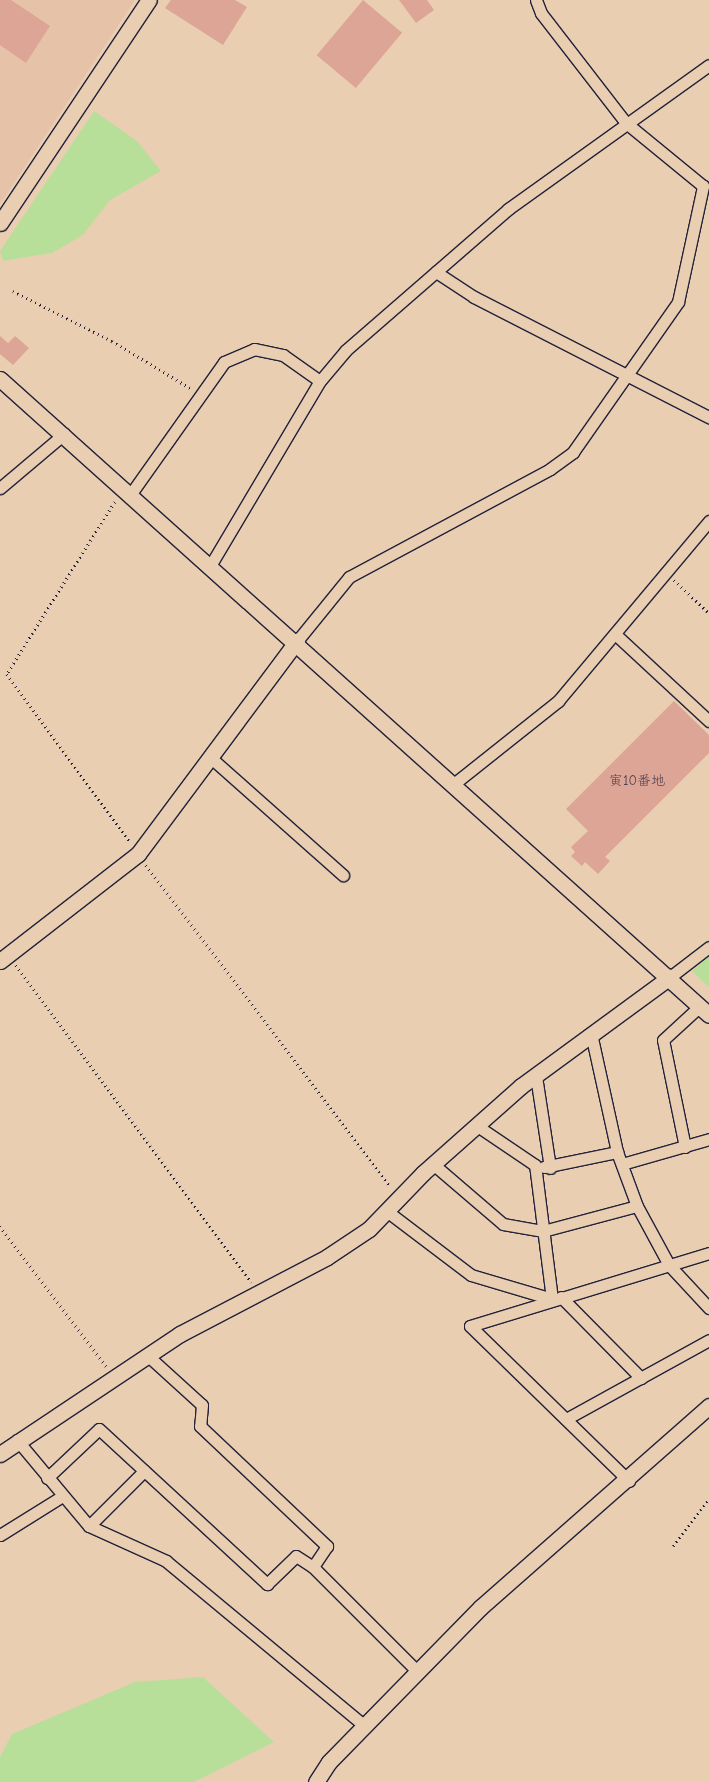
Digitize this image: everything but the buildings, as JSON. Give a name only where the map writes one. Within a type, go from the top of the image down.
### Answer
[{"type":"street","points":[[0,223],[149,0]]},
{"type":"street","points":[[4,958],[138,854],[297,642],[349,577],[574,452],[678,302],[705,207],[703,186],[698,177],[626,123],[541,13],[536,0]]},
{"type":"street","points":[[210,566],[320,381],[371,326],[508,209],[709,65]]},
{"type":"street","points":[[436,272],[474,297],[629,374],[709,417]]},
{"type":"street","points":[[127,492],[224,362],[254,349],[283,355],[320,381]]},
{"type":"street","points":[[0,379],[455,783],[704,1010],[663,1040],[685,1146]]},
{"type":"street","points":[[0,488],[64,434]]},
{"type":"street","points":[[455,783],[558,701],[709,521]]},
{"type":"street","points":[[615,634],[709,721]]},
{"type":"street","points":[[210,757],[343,875]]},
{"type":"street","points":[[0,1454],[17,1440],[112,1375],[147,1354],[327,1257],[388,1212],[433,1164],[476,1125],[536,1076],[592,1038],[709,947]]},
{"type":"street","points":[[592,1038],[617,1152],[637,1206],[669,1265],[709,1308]]},
{"type":"street","points":[[536,1076],[550,1168]]},
{"type":"street","points":[[476,1125],[535,1165],[550,1168],[617,1152]]},
{"type":"street","points":[[622,1164],[709,1140]]},
{"type":"street","points":[[433,1164],[503,1224],[543,1231],[637,1206]]},
{"type":"street","points":[[535,1165],[543,1231],[557,1298]]},
{"type":"street","points":[[388,1212],[471,1275],[557,1298],[641,1378]]},
{"type":"street","points":[[629,1481],[470,1326],[709,1253]]},
{"type":"street","points":[[566,1419],[709,1340]]},
{"type":"street","points":[[147,1354],[202,1405],[200,1426],[327,1546],[313,1567]]},
{"type":"street","points":[[316,1782],[365,1726],[481,1607],[629,1481],[709,1406]]},
{"type":"street","points":[[47,1478],[99,1429],[267,1584],[296,1556],[313,1567],[417,1671]]},
{"type":"street","points":[[17,1440],[61,1496],[89,1526],[166,1561],[365,1726]]},
{"type":"street","points":[[89,1526],[144,1471]]},
{"type":"street","points":[[0,1535],[61,1496]]},
{"type":"path","points":[[13,292],[112,341],[201,395]]},
{"type":"path","points":[[127,492],[7,674],[138,854],[400,1201]]},
{"type":"path","points":[[666,572],[709,612]]},
{"type":"path","points":[[4,958],[260,1294]]},
{"type":"path","points":[[0,1226],[112,1375]]},
{"type":"path","points":[[672,1546],[709,1499]]},
{"type":"shaded area","points":[[0,0],[135,0],[0,204]]},
{"type":"green space","points":[[94,111],[137,141],[161,171],[110,200],[83,235],[52,253],[3,261],[0,251]]},
{"type":"green space","points":[[709,956],[709,987],[692,971]]},
{"type":"green space","points":[[203,1677],[274,1742],[194,1782],[0,1782],[0,1757],[12,1734],[135,1682]]}]
